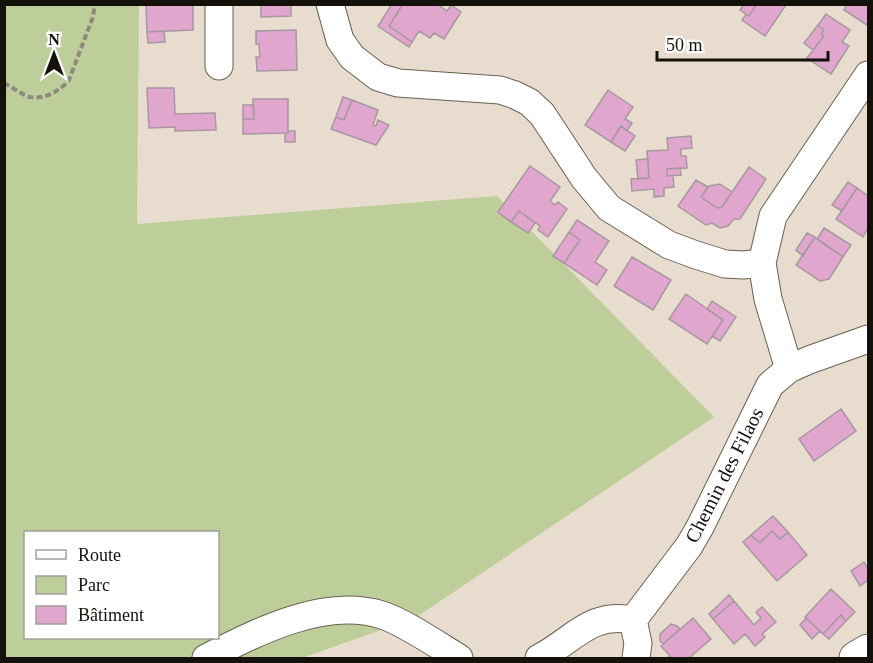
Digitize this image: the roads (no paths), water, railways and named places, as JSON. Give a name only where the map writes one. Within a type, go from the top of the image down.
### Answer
[{"type":"street","points":[[219,4],[219,66]]},
{"type":"street","points":[[330,4],[340,40],[352,57],[378,77],[398,84],[500,90],[515,95],[529,102],[542,114],[584,178],[609,208],[669,245],[696,255],[725,264],[762,263]]},
{"type":"street","points":[[789,369],[768,299],[762,263],[773,216],[868,75]]},
{"type":"street","name":"Chemin des Filaos","points":[[633,620],[689,546],[770,385],[789,369],[868,339]]},
{"type":"street","points":[[206,658],[259,633],[310,614],[333,610],[383,615],[459,658]]},
{"type":"street","points":[[539,658],[592,624],[617,617],[633,620],[638,643],[636,658]]},
{"type":"street","points":[[856,658],[868,651]]}]
